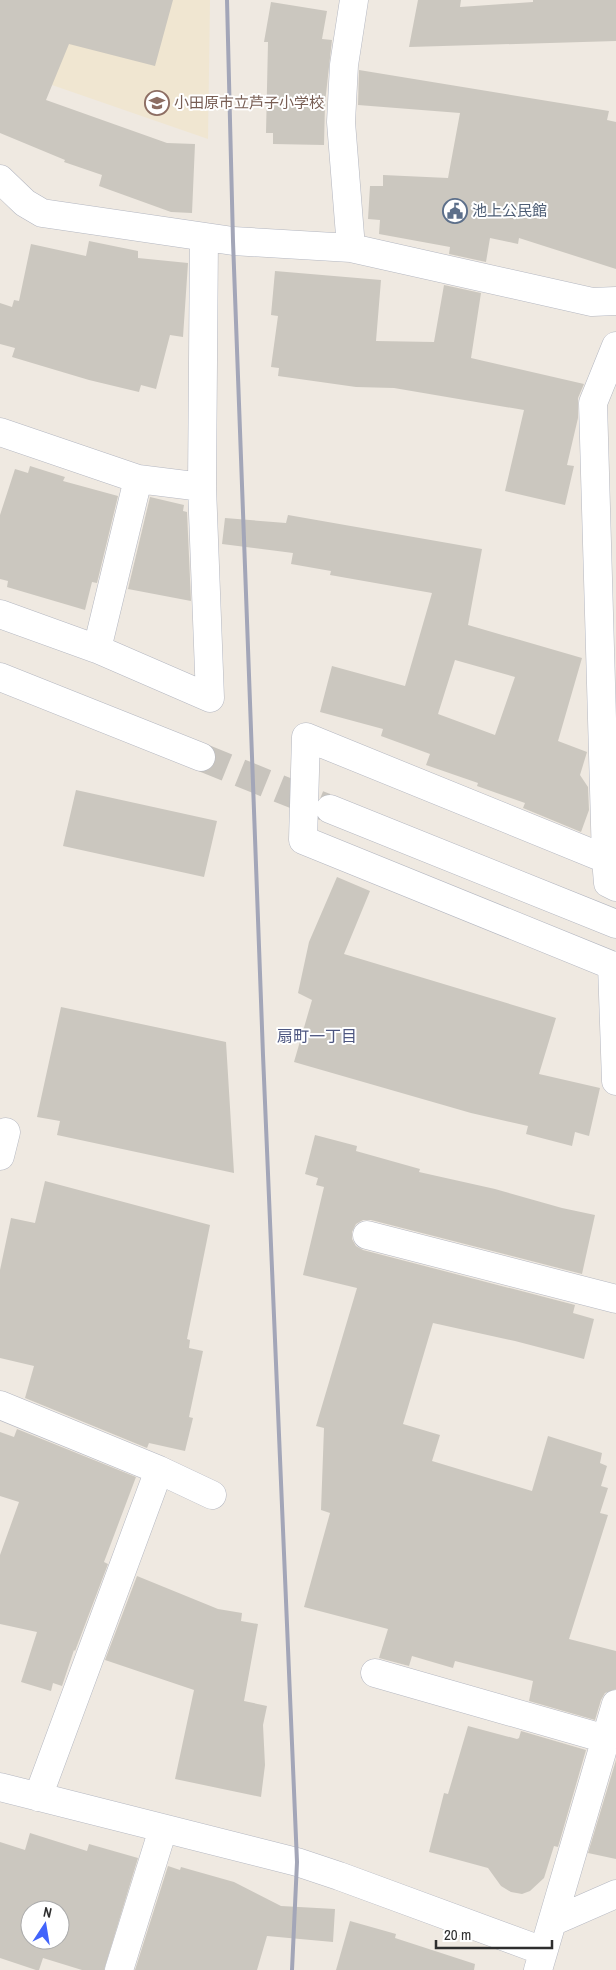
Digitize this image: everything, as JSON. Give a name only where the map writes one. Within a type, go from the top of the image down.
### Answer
[{"type":"street","points":[[352,248],[341,122],[344,65],[354,0]]},
{"type":"street","points":[[0,179],[25,203],[42,213],[233,241],[352,248],[592,302],[616,301]]},
{"type":"street","points":[[0,614],[97,649],[210,698],[202,487],[204,237]]},
{"type":"street","points":[[616,346],[594,403],[606,858],[608,883],[616,887]]},
{"type":"street","points":[[0,432],[138,479],[202,487]]},
{"type":"street","points":[[97,649],[138,479]]},
{"type":"street","points":[[0,677],[201,757]]},
{"type":"street","points":[[606,858],[306,737],[303,840],[614,966],[616,1081]]},
{"type":"street","points":[[330,809],[616,924]]},
{"type":"street","points":[[367,1235],[616,1299]]},
{"type":"street","points":[[0,1405],[159,1470],[212,1495]]},
{"type":"street","points":[[38,1797],[159,1470]]},
{"type":"street","points":[[375,1673],[606,1739]]},
{"type":"street","points":[[0,1787],[297,1862],[339,1876],[540,1960],[616,1704]]},
{"type":"street","points":[[119,1970],[163,1829]]},
{"type":"street","points":[[552,1922],[616,1894]]},
{"type":"shaded area","name":"小田原市立芦子小学校","points":[[0,0],[210,0],[208,139],[0,67]]},
{"type":"building","points":[[0,0],[173,0],[155,66],[69,44],[46,100],[167,143],[195,144],[192,213],[171,212],[99,186],[102,175],[64,162],[65,160],[0,133]]},
{"type":"building","points":[[418,0],[461,0],[460,7],[533,2],[533,0],[616,0],[616,41],[409,47]]},
{"type":"building","points":[[271,2],[327,11],[322,39],[332,40],[325,103],[324,145],[273,144],[273,133],[266,133],[268,42],[264,42]]},
{"type":"building","points":[[359,70],[609,111],[607,120],[616,122],[616,269],[519,238],[518,244],[490,238],[486,262],[449,254],[450,247],[379,234],[380,220],[368,219],[370,186],[383,186],[383,175],[448,178],[460,113],[358,105]]},
{"type":"building","points":[[89,241],[138,251],[138,258],[188,263],[183,337],[170,335],[156,389],[141,385],[139,392],[89,380],[12,357],[15,348],[0,344],[0,303],[12,307],[14,300],[19,301],[31,244],[86,256]]},
{"type":"building","points":[[275,271],[381,280],[376,341],[434,342],[444,285],[481,293],[471,358],[584,384],[578,398],[578,418],[567,465],[574,466],[565,505],[505,491],[524,410],[394,388],[356,387],[278,376],[279,368],[271,367],[278,316],[271,315]]},
{"type":"building","points":[[30,466],[65,477],[63,481],[118,496],[97,583],[92,582],[85,610],[7,587],[8,581],[0,579],[0,515],[15,469],[28,473]]},
{"type":"building","points":[[150,497],[184,505],[183,511],[187,512],[191,601],[128,589]]},
{"type":"building","points":[[288,515],[482,549],[468,625],[582,658],[558,741],[587,752],[580,775],[588,787],[589,810],[581,832],[523,808],[525,803],[477,786],[478,783],[426,765],[430,754],[381,736],[383,729],[320,712],[332,666],[405,686],[432,593],[330,575],[331,571],[291,564],[293,553],[222,544],[225,518],[286,523]],"holes":[[[455,660],[515,677],[495,735],[438,714]]]},
{"type":"building","points":[[76,790],[217,821],[204,877],[63,846]]},
{"type":"building","points":[[337,877],[370,891],[344,954],[556,1018],[539,1074],[600,1088],[589,1136],[575,1132],[572,1146],[526,1134],[528,1126],[471,1113],[294,1062],[312,1000],[298,993],[309,942]]},
{"type":"building","points":[[61,1007],[226,1042],[234,1173],[57,1135],[60,1121],[37,1117]]},
{"type":"building","points":[[315,1135],[357,1146],[356,1151],[420,1169],[419,1172],[495,1189],[562,1208],[595,1215],[582,1274],[371,1220],[363,1220],[356,1224],[352,1232],[352,1239],[356,1246],[363,1250],[575,1305],[573,1313],[594,1319],[584,1359],[515,1341],[433,1323],[403,1424],[440,1435],[432,1461],[532,1491],[548,1436],[602,1453],[600,1463],[607,1466],[601,1486],[608,1488],[600,1513],[608,1515],[569,1639],[616,1651],[616,1689],[605,1693],[595,1720],[529,1701],[533,1681],[455,1661],[453,1668],[412,1656],[409,1666],[379,1658],[388,1629],[304,1607],[330,1513],[321,1510],[324,1428],[316,1426],[357,1288],[303,1275],[324,1187],[316,1185],[318,1178],[305,1174]]},
{"type":"building","points":[[45,1181],[210,1225],[187,1339],[190,1340],[189,1348],[203,1351],[189,1417],[193,1418],[185,1451],[149,1443],[147,1448],[25,1398],[34,1366],[0,1358],[0,1270],[11,1218],[35,1223]]},
{"type":"building","points":[[17,1429],[136,1477],[104,1562],[108,1564],[62,1686],[53,1683],[51,1691],[21,1682],[37,1632],[0,1624],[0,1555],[19,1502],[0,1496],[0,1432],[14,1437]]},
{"type":"building","points":[[137,1576],[218,1609],[242,1613],[241,1621],[258,1624],[244,1701],[267,1706],[263,1725],[265,1765],[261,1797],[175,1779],[194,1690],[105,1660]]},
{"type":"building","points":[[468,1726],[517,1739],[521,1731],[586,1750],[558,1847],[554,1846],[544,1878],[530,1891],[522,1894],[511,1892],[501,1886],[488,1868],[429,1852],[444,1793],[448,1794]]},
{"type":"building","points":[[616,1760],[616,1859],[588,1853]]},
{"type":"building","points":[[30,1833],[87,1851],[89,1844],[138,1858],[104,1970],[82,1970],[43,1958],[39,1970],[36,1970],[0,1958],[0,1842],[25,1850]]},
{"type":"building","points":[[168,1866],[180,1870],[181,1867],[234,1882],[281,1906],[335,1909],[333,1942],[267,1936],[257,1970],[135,1970]]},
{"type":"building","points":[[350,1921],[396,1934],[395,1938],[475,1964],[474,1970],[336,1970]]},
{"type":"tunnel","points":[[201,757],[325,807]]},
{"type":"railway","points":[[227,0],[233,241],[263,1055],[297,1862],[292,1970]]},
{"type":"place","name":"小田原市立芦子小学校","points":[[157,103]]},
{"type":"place","name":"池上公民館","points":[[455,211]]},
{"type":"district","name":"扇町一丁目","points":[[317,1036]]}]
